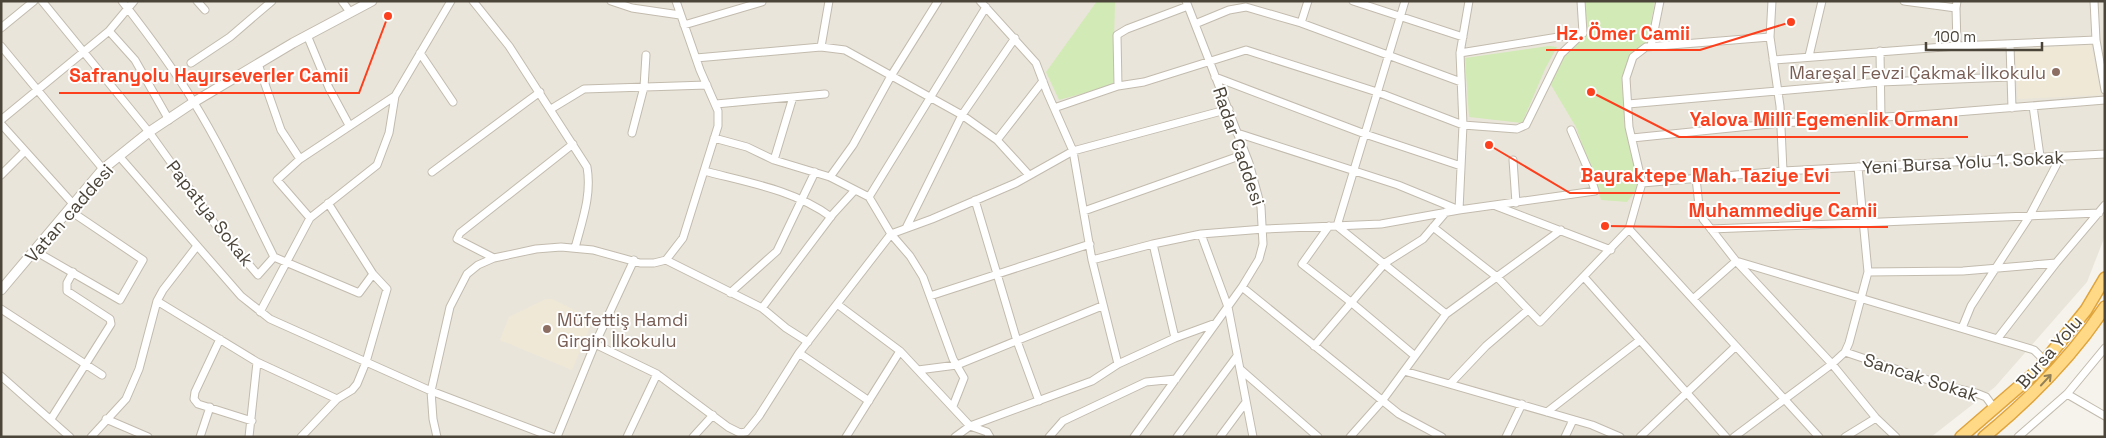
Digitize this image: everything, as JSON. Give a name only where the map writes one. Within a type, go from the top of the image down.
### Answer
[{"type":"highway","name":"Bursa Yolu","points":[[1961,437],[2021,386],[2045,361],[2086,310],[2105,278]]},
{"type":"highway","points":[[1984,437],[2044,384],[2094,324],[2105,307]]},
{"type":"street","points":[[1,28],[34,1]]},
{"type":"street","points":[[42,1],[149,132]]},
{"type":"street","points":[[122,1],[176,73],[194,102],[274,257],[359,293],[373,274]]},
{"type":"street","points":[[1,120],[110,31],[134,1]]},
{"type":"street","points":[[197,1],[205,10]]},
{"type":"street","points":[[192,63],[230,37],[272,1]]},
{"type":"street","points":[[342,1],[350,12]]},
{"type":"street","name":"Vatan caddesi","points":[[3,284],[35,251],[104,169],[149,132],[194,102],[307,35],[372,1]]},
{"type":"street","points":[[260,312],[310,218],[377,165],[389,133],[396,96],[451,1]]},
{"type":"street","points":[[474,1],[509,46],[587,167],[590,182],[588,199],[575,248]]},
{"type":"street","points":[[611,1],[632,8],[680,15]]},
{"type":"street","points":[[437,437],[432,419],[432,391],[450,307],[467,274],[478,265],[494,258],[536,249],[575,248],[610,253],[634,260],[654,263],[666,260],[683,238],[718,126],[718,111],[696,58],[676,1]]},
{"type":"street","points":[[821,47],[829,1]]},
{"type":"street","points":[[830,177],[853,145],[891,76],[938,1]]},
{"type":"street","points":[[1256,10],[1258,1]]},
{"type":"street","points":[[1301,23],[1308,1]]},
{"type":"street","points":[[1353,1],[1463,38]]},
{"type":"street","points":[[1338,226],[1404,1]]},
{"type":"street","points":[[1459,210],[1463,125],[1460,53],[1469,1]]},
{"type":"street","points":[[1054,108],[1118,86],[1144,82],[1246,50],[1377,92],[1463,125],[1517,129],[1526,126],[1561,54],[1583,33],[1581,1]]},
{"type":"street","points":[[1651,46],[1660,1]]},
{"type":"street","points":[[1772,1],[1770,37],[1778,92],[1784,171]]},
{"type":"street","points":[[1809,56],[1822,1]]},
{"type":"street","points":[[1904,1],[1956,5],[1957,46]]},
{"type":"street","points":[[2094,1],[2096,40],[2105,90]]},
{"type":"street","points":[[684,25],[762,2]]},
{"type":"street","points":[[869,198],[983,4],[1036,63],[1073,151],[1092,260],[1118,364]]},
{"type":"street","points":[[1118,86],[1117,35],[1187,4]]},
{"type":"street","name":"Radar Caddesi","points":[[1134,437],[1242,287],[1259,259],[1263,244],[1264,229],[1261,207],[1245,154],[1187,4]]},
{"type":"street","points":[[1195,24],[1229,10],[1246,7],[1301,23],[1461,82]]},
{"type":"street","points":[[110,31],[135,60],[169,120]]},
{"type":"street","points":[[1460,53],[1583,33]]},
{"type":"street","points":[[307,35],[329,88],[349,125]]},
{"type":"street","points":[[1433,227],[1497,277],[1540,322],[1629,229],[1642,183],[1632,138],[1626,78],[1633,57],[1646,47],[1651,46],[1770,37]]},
{"type":"street","points":[[906,228],[962,115],[1015,38]]},
{"type":"street","points":[[1773,60],[1957,46],[2096,40]]},
{"type":"street","points":[[2010,44],[2012,108]]},
{"type":"street","points":[[1,46],[104,169]]},
{"type":"street","points":[[696,58],[821,47],[845,50],[962,115],[997,140],[1029,175]]},
{"type":"street","points":[[1880,51],[1881,118]]},
{"type":"street","points":[[420,52],[453,102]]},
{"type":"street","points":[[632,133],[644,87],[646,56]]},
{"type":"street","points":[[258,64],[280,130],[300,159]]},
{"type":"street","points":[[1215,77],[1365,134],[1461,166]]},
{"type":"street","points":[[1628,104],[1880,82],[2010,77]]},
{"type":"street","points":[[997,140],[1043,81]]},
{"type":"street","points":[[551,109],[584,89],[707,85]]},
{"type":"street","points":[[432,172],[540,92]]},
{"type":"street","points":[[716,104],[824,94]]},
{"type":"street","points":[[310,218],[277,180],[300,159],[349,125],[396,96]]},
{"type":"street","points":[[774,160],[793,97]]},
{"type":"street","points":[[1632,138],[1781,123],[1881,118],[2105,100]]},
{"type":"street","points":[[2033,106],[2040,156]]},
{"type":"street","points":[[595,344],[657,374],[728,427],[740,433],[746,432],[759,416],[799,353],[891,234],[975,200],[1029,175],[1073,151],[1229,109]]},
{"type":"street","points":[[1,124],[4,133],[25,151],[71,207],[143,260],[120,300],[35,251]]},
{"type":"street","points":[[1092,260],[1201,234],[1381,224],[1446,212],[1595,191],[1588,169],[1571,130]]},
{"type":"street","name":"Papatya Sokak","points":[[149,132],[210,218],[258,275],[274,257]]},
{"type":"street","points":[[1237,133],[1398,185],[1459,210]]},
{"type":"street","points":[[714,138],[747,147],[774,160],[830,177],[869,198],[891,234],[910,256],[923,277],[956,365],[964,378],[953,406]]},
{"type":"street","points":[[494,258],[457,239],[460,233],[573,144]]},
{"type":"street","points":[[1,174],[25,151]]},
{"type":"street","points":[[1084,211],[1245,154]]},
{"type":"street","name":"Yeni Bursa Yolu 1. Sokak","points":[[1642,183],[1784,171],[2105,154]]},
{"type":"street","points":[[119,156],[241,296],[260,312],[305,336],[432,391],[552,437]]},
{"type":"street","points":[[1962,328],[1971,306],[2029,217],[2061,156]]},
{"type":"street","points":[[1513,160],[1516,203]]},
{"type":"street","points":[[1734,437],[1832,364],[1845,352],[1862,299],[1868,272],[1858,167]]},
{"type":"street","points":[[704,171],[765,187],[802,200],[818,207],[831,217]]},
{"type":"street","points":[[730,293],[778,251],[815,172]]},
{"type":"street","points":[[1696,178],[1699,206],[1703,219],[1736,261],[1832,364],[1876,418],[1896,437]]},
{"type":"street","points":[[762,308],[831,217],[855,190]]},
{"type":"street","points":[[975,200],[1017,341],[1039,401]]},
{"type":"street","points":[[302,437],[337,399],[352,390],[357,384],[366,362],[387,289],[373,274],[328,203]]},
{"type":"street","points":[[1998,338],[2056,262],[2105,205]]},
{"type":"street","points":[[1496,206],[1610,250]]},
{"type":"street","points":[[1314,346],[1385,263],[1423,239],[1446,212]]},
{"type":"street","points":[[1711,229],[2099,213]]},
{"type":"street","points":[[1329,226],[1302,264],[1415,356]]},
{"type":"street","points":[[1338,226],[1446,314]]},
{"type":"street","points":[[1629,229],[1819,437]]},
{"type":"street","points":[[1350,437],[1382,401],[1446,314],[1561,230]]},
{"type":"street","points":[[1201,234],[1228,307],[1252,437]]},
{"type":"street","points":[[930,296],[1090,244]]},
{"type":"street","points":[[1153,244],[1175,338]]},
{"type":"street","points":[[91,437],[126,399],[139,369],[157,301],[163,290],[197,246]]},
{"type":"street","points":[[557,437],[595,344],[634,260]]},
{"type":"street","points":[[666,260],[762,308],[786,328],[808,342]]},
{"type":"street","points":[[1693,299],[1736,261]]},
{"type":"street","points":[[1736,261],[1998,338],[2034,350],[2045,361]]},
{"type":"street","points":[[1868,272],[1963,271],[2056,262]]},
{"type":"street","points":[[51,419],[111,324],[110,319],[66,291],[67,283],[73,272]]},
{"type":"street","points":[[1584,277],[1726,437]]},
{"type":"street","points":[[1242,287],[1399,414],[1442,437]]},
{"type":"street","points":[[157,301],[258,362],[337,399]]},
{"type":"street","points":[[837,304],[900,351],[970,426],[987,432],[990,437]]},
{"type":"street","points":[[918,370],[956,365],[1102,306]]},
{"type":"street","points":[[1,309],[87,364],[102,376]]},
{"type":"street","points":[[1450,384],[1486,346],[1528,310]]},
{"type":"street","points":[[955,437],[970,426],[1092,381],[1118,364],[1175,338],[1217,323]]},
{"type":"street","points":[[220,339],[195,392],[194,399],[198,404],[252,421]]},
{"type":"street","points":[[1547,412],[1640,340]]},
{"type":"street","points":[[1640,437],[1736,346]]},
{"type":"street","points":[[2018,437],[2067,394],[2105,348]]},
{"type":"street","points":[[846,437],[900,351]]},
{"type":"street","name":"Sancak Sokak","points":[[1845,352],[1943,385],[1976,393],[1986,397],[1994,408]]},
{"type":"street","points":[[799,353],[869,401]]},
{"type":"street","points":[[1177,437],[1237,356]]},
{"type":"street","points":[[249,437],[258,362]]},
{"type":"street","points":[[1240,369],[1318,437]]},
{"type":"street","points":[[1404,371],[1522,404],[1620,437]]},
{"type":"street","points":[[627,437],[657,374]]},
{"type":"street","points":[[1,376],[70,437]]},
{"type":"street","points":[[1049,437],[1063,421],[1146,382],[1176,379]]},
{"type":"street","points":[[2067,394],[2105,416]]},
{"type":"street","points":[[1220,437],[1246,402]]},
{"type":"street","points":[[1506,437],[1522,404]]},
{"type":"street","points":[[200,437],[210,407]]},
{"type":"street","points":[[694,437],[713,415]]},
{"type":"street","points":[[1845,437],[1876,418]]},
{"type":"street","points":[[106,419],[148,437]]},
{"type":"street","points":[[1565,437],[1573,420]]},
{"type":"shaded area","points":[[1,1],[2105,1],[2105,236],[2087,282],[1995,387],[1931,437],[1,437]]},
{"type":"shaded area","name":"Mareşal Fevzi Çakmak İlkokulu","points":[[2091,45],[2101,95],[2018,99],[2015,49]]},
{"type":"shaded area","name":"Müfettiş Hamdi Girgin İlkokulu","points":[[546,299],[552,299],[593,319],[572,370],[500,340],[509,317]]},
{"type":"green space","points":[[1097,1],[1115,1],[1113,85],[1059,100],[1046,72]]},
{"type":"green space","points":[[1581,1],[1655,1],[1646,47],[1633,57],[1626,78],[1628,104],[1625,128],[1632,138],[1642,183],[1627,202],[1601,200],[1576,127],[1548,80],[1561,54],[1583,33]]},
{"type":"green space","points":[[1549,46],[1557,47],[1545,69],[1522,123],[1469,117],[1465,58]]},
{"type":"place","name":"Safranyolu Hayırseverler Camii","points":[[388,16]]},
{"type":"place","name":"Hz. Ömer Camii","points":[[1791,22]]},
{"type":"place","name":"Mareşal Fevzi Çakmak İlkokulu","points":[[2056,72]]},
{"type":"place","name":"Yalova Millî Egemenlik Ormanı","points":[[1591,92]]},
{"type":"place","name":"Bayraktepe Mah. Taziye Evi","points":[[1489,145]]},
{"type":"place","name":"Muhammediye Camii","points":[[1605,226]]},
{"type":"place","name":"Müfettiş Hamdi Girgin İlkokulu","points":[[547,329]]}]
